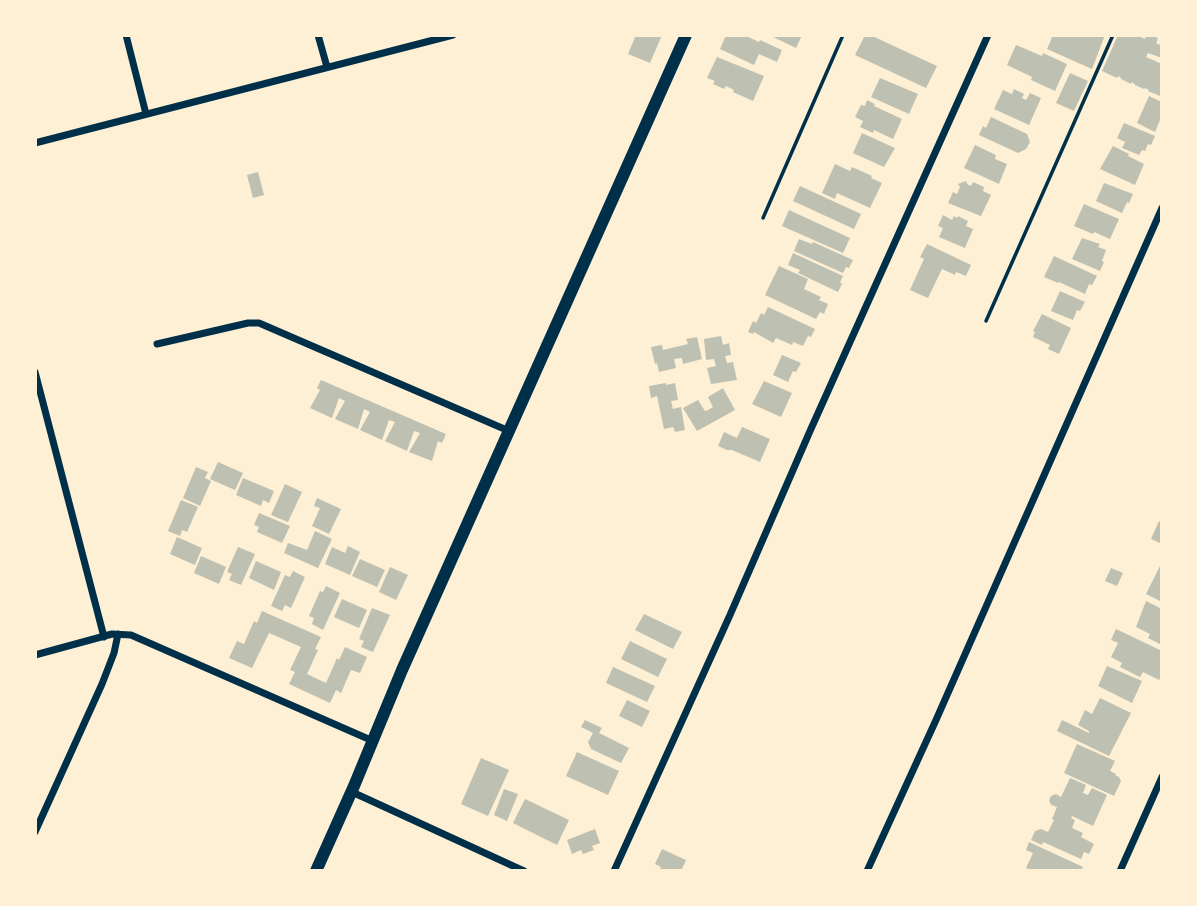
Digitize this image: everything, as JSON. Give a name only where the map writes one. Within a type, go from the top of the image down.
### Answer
[{"type":"main road","points":[[316,871],[402,670],[686,35]]},
{"type":"street","points":[[126,35],[146,114]]},
{"type":"street","points":[[318,35],[327,67]]},
{"type":"street","points":[[35,142],[453,35]]},
{"type":"street","points":[[616,870],[988,35]]},
{"type":"street","points":[[867,871],[1162,208]]},
{"type":"street","points":[[156,344],[248,323],[259,323],[509,431]]},
{"type":"street","points":[[35,372],[104,637]]},
{"type":"street","points":[[35,832],[102,684],[118,634]]},
{"type":"street","points":[[35,655],[118,634],[131,635],[373,741]]},
{"type":"street","points":[[1121,871],[1162,777]]},
{"type":"street","points":[[352,792],[524,871]]},
{"type":"lane","points":[[763,218],[843,35]]},
{"type":"lane","points":[[986,321],[1113,35]]},
{"type":"building","points":[[636,35],[662,35],[650,63],[628,54]]},
{"type":"building","points":[[726,35],[744,35],[782,50],[777,62],[759,54],[754,65],[720,49]]},
{"type":"building","points":[[769,35],[802,35],[796,48]]},
{"type":"building","points":[[865,35],[937,66],[926,88],[855,55]]},
{"type":"building","points":[[1053,35],[1105,35],[1092,69],[1047,49]]},
{"type":"building","points":[[1118,35],[1142,35],[1145,39],[1146,35],[1154,35],[1158,39],[1156,43],[1162,46],[1162,58],[1148,53],[1146,57],[1162,64],[1162,96],[1102,71]]},
{"type":"building","points":[[1016,45],[1067,64],[1055,91],[1007,65]]},
{"type":"building","points":[[717,57],[764,76],[753,101],[726,86],[724,89],[713,84],[715,81],[707,78]]},
{"type":"building","points":[[1070,73],[1088,81],[1074,111],[1056,103]]},
{"type":"building","points":[[880,78],[918,94],[909,114],[871,97]]},
{"type":"building","points":[[1014,89],[1024,94],[1022,98],[1026,100],[1030,93],[1041,98],[1029,125],[994,109],[1003,90],[1012,94]]},
{"type":"building","points":[[1149,96],[1162,102],[1162,121],[1160,120],[1155,132],[1137,123]]},
{"type":"building","points":[[867,100],[902,119],[893,139],[860,127],[863,121],[855,117]]},
{"type":"building","points":[[991,117],[1027,134],[1030,142],[1026,149],[1018,153],[979,135]]},
{"type":"building","points":[[1124,123],[1155,136],[1151,145],[1148,144],[1145,151],[1142,150],[1139,155],[1122,148],[1125,142],[1117,138]]},
{"type":"building","points":[[862,133],[895,148],[884,167],[853,153]]},
{"type":"building","points":[[975,145],[996,155],[995,159],[1007,164],[999,184],[964,168]]},
{"type":"building","points":[[1113,146],[1144,164],[1135,185],[1100,169]]},
{"type":"building","points":[[835,164],[850,171],[852,167],[882,183],[870,208],[837,193],[835,199],[822,193]]},
{"type":"building","points":[[258,172],[264,195],[253,198],[247,175]]},
{"type":"building","points":[[966,181],[971,186],[973,182],[984,187],[983,191],[991,195],[981,216],[948,203],[953,192],[957,194],[960,187],[958,184]]},
{"type":"building","points":[[1104,183],[1133,194],[1122,213],[1096,201]]},
{"type":"building","points":[[800,186],[861,214],[854,229],[793,201]]},
{"type":"building","points":[[1084,204],[1119,219],[1110,239],[1074,226]]},
{"type":"building","points":[[789,210],[850,238],[843,253],[782,226]]},
{"type":"building","points":[[943,215],[952,220],[954,216],[958,216],[968,221],[966,226],[973,229],[965,248],[939,237],[943,228],[938,226]]},
{"type":"building","points":[[1082,238],[1100,244],[1098,247],[1106,250],[1100,271],[1072,259]]},
{"type":"building","points":[[799,239],[812,244],[813,242],[853,260],[843,273],[794,251]]},
{"type":"building","points":[[927,244],[971,265],[966,276],[956,272],[955,275],[942,269],[928,298],[910,290],[924,259],[920,257]]},
{"type":"building","points":[[793,253],[843,276],[838,292],[798,273],[800,270],[788,265]]},
{"type":"building","points":[[1054,256],[1097,276],[1092,285],[1089,284],[1085,294],[1044,277]]},
{"type":"building","points":[[779,266],[808,279],[804,289],[821,297],[819,300],[828,304],[824,314],[820,312],[816,319],[765,295]]},
{"type":"building","points":[[1060,291],[1085,302],[1080,311],[1077,310],[1073,320],[1051,311]]},
{"type":"building","points":[[768,307],[815,329],[811,337],[808,336],[803,346],[793,342],[792,345],[776,338],[773,343],[754,332],[748,332],[753,321],[756,323]]},
{"type":"building","points":[[1042,314],[1071,328],[1059,354],[1048,349],[1050,345],[1033,337],[1033,331]]},
{"type":"building","points":[[721,336],[723,345],[729,343],[731,355],[725,356],[727,363],[733,362],[737,380],[711,384],[707,368],[716,366],[714,359],[706,360],[704,339]]},
{"type":"building","points":[[697,337],[702,359],[683,364],[682,358],[674,359],[676,368],[659,372],[651,347],[662,345],[663,350],[688,344],[686,339]]},
{"type":"building","points":[[782,355],[801,363],[788,382],[773,375]]},
{"type":"building","points":[[321,380],[446,434],[442,443],[438,441],[432,461],[409,452],[420,433],[414,431],[407,451],[385,441],[395,422],[389,420],[382,440],[360,430],[370,412],[364,409],[358,429],[335,419],[345,401],[339,398],[332,418],[310,408],[320,390],[317,388]]},
{"type":"building","points":[[764,381],[792,393],[781,417],[752,404]]},
{"type":"building","points":[[675,383],[678,400],[671,401],[673,409],[681,407],[685,430],[675,432],[673,427],[664,429],[657,396],[651,398],[649,386]]},
{"type":"building","points":[[723,388],[735,410],[697,431],[683,408],[698,400],[705,411],[708,410],[713,407],[708,397]]},
{"type":"building","points":[[742,427],[770,439],[760,462],[718,446],[724,432],[737,438]]},
{"type":"building","points":[[218,462],[243,473],[235,490],[210,479]]},
{"type":"building","points":[[196,467],[208,472],[205,478],[211,481],[200,506],[183,498]]},
{"type":"building","points":[[243,478],[274,491],[269,503],[263,500],[261,506],[236,495]]},
{"type":"building","points":[[285,484],[302,492],[288,522],[271,515]]},
{"type":"building","points":[[317,498],[341,509],[329,534],[312,526],[320,508],[314,506]]},
{"type":"building","points":[[181,500],[198,507],[187,532],[182,530],[180,536],[168,531]]},
{"type":"building","points":[[259,513],[290,526],[282,543],[257,532],[259,527],[254,525]]},
{"type":"building","points":[[1159,521],[1162,523],[1162,544],[1151,539]]},
{"type":"building","points":[[315,531],[332,539],[318,568],[284,553],[288,543],[307,550]]},
{"type":"building","points":[[177,537],[202,548],[195,565],[170,554]]},
{"type":"building","points":[[348,546],[360,552],[350,575],[325,564],[332,547],[345,553]]},
{"type":"building","points":[[238,547],[255,554],[241,585],[229,580],[232,574],[227,572]]},
{"type":"building","points":[[201,556],[226,567],[219,584],[194,573]]},
{"type":"building","points":[[360,559],[385,570],[377,587],[352,576]]},
{"type":"building","points":[[256,561],[281,572],[274,590],[249,578]]},
{"type":"building","points":[[1160,566],[1162,568],[1162,602],[1146,594]]},
{"type":"building","points":[[390,567],[408,575],[396,600],[379,592]]},
{"type":"building","points":[[1111,568],[1123,573],[1117,586],[1105,581]]},
{"type":"building","points":[[293,571],[305,577],[291,608],[285,605],[282,611],[271,606],[285,575],[290,577]]},
{"type":"building","points":[[326,586],[340,593],[323,630],[312,624],[314,618],[309,616],[320,591],[323,592]]},
{"type":"building","points":[[342,599],[367,610],[359,628],[334,617]]},
{"type":"building","points":[[1146,601],[1162,609],[1162,645],[1148,638],[1150,634],[1136,627]]},
{"type":"building","points":[[372,608],[390,615],[373,652],[361,647],[364,641],[359,639]]},
{"type":"building","points":[[262,611],[321,637],[307,674],[326,683],[345,647],[367,657],[360,673],[351,670],[341,693],[336,690],[330,703],[289,684],[295,672],[290,670],[301,647],[269,633],[252,668],[229,658],[237,641],[244,644],[254,621],[257,623]]},
{"type":"building","points":[[644,614],[682,632],[673,649],[635,630]]},
{"type":"building","points":[[1116,629],[1162,651],[1162,674],[1159,680],[1143,672],[1140,677],[1120,667],[1122,663],[1111,657],[1118,643],[1111,640]]},
{"type":"building","points":[[630,641],[667,659],[658,677],[621,659]]},
{"type":"building","points":[[1107,666],[1142,681],[1132,703],[1098,686]]},
{"type":"building","points":[[613,667],[655,686],[647,702],[606,683]]},
{"type":"building","points":[[1100,698],[1131,713],[1109,756],[1057,731],[1062,720],[1089,733],[1078,725],[1085,710],[1092,714]]},
{"type":"building","points":[[627,700],[650,711],[642,727],[619,716]]},
{"type":"building","points":[[585,720],[602,728],[599,733],[629,748],[621,763],[591,749],[588,742],[593,733],[581,727]]},
{"type":"building","points":[[1077,744],[1115,761],[1110,771],[1121,781],[1114,796],[1064,773]]},
{"type":"building","points":[[577,752],[619,771],[608,795],[566,776]]},
{"type":"building","points":[[481,758],[509,770],[488,816],[461,804]]},
{"type":"building","points":[[1070,778],[1086,785],[1083,793],[1088,795],[1092,788],[1107,795],[1093,826],[1072,816],[1071,818],[1075,820],[1072,828],[1083,833],[1081,837],[1094,844],[1089,854],[1084,852],[1081,859],[1043,842],[1042,845],[1031,840],[1035,831],[1041,829],[1048,832],[1057,807],[1051,805],[1049,800],[1056,794],[1061,797]]},
{"type":"building","points":[[504,789],[518,794],[507,821],[494,815]]},
{"type":"building","points":[[525,799],[569,820],[557,845],[513,823]]},
{"type":"building","points":[[595,829],[600,843],[592,846],[594,850],[583,854],[581,850],[572,854],[567,840]]},
{"type":"building","points":[[1029,842],[1083,867],[1081,871],[1033,871],[1026,868],[1033,853],[1026,850]]},
{"type":"building","points":[[662,849],[686,860],[681,871],[659,871],[661,867],[655,864]]}]
